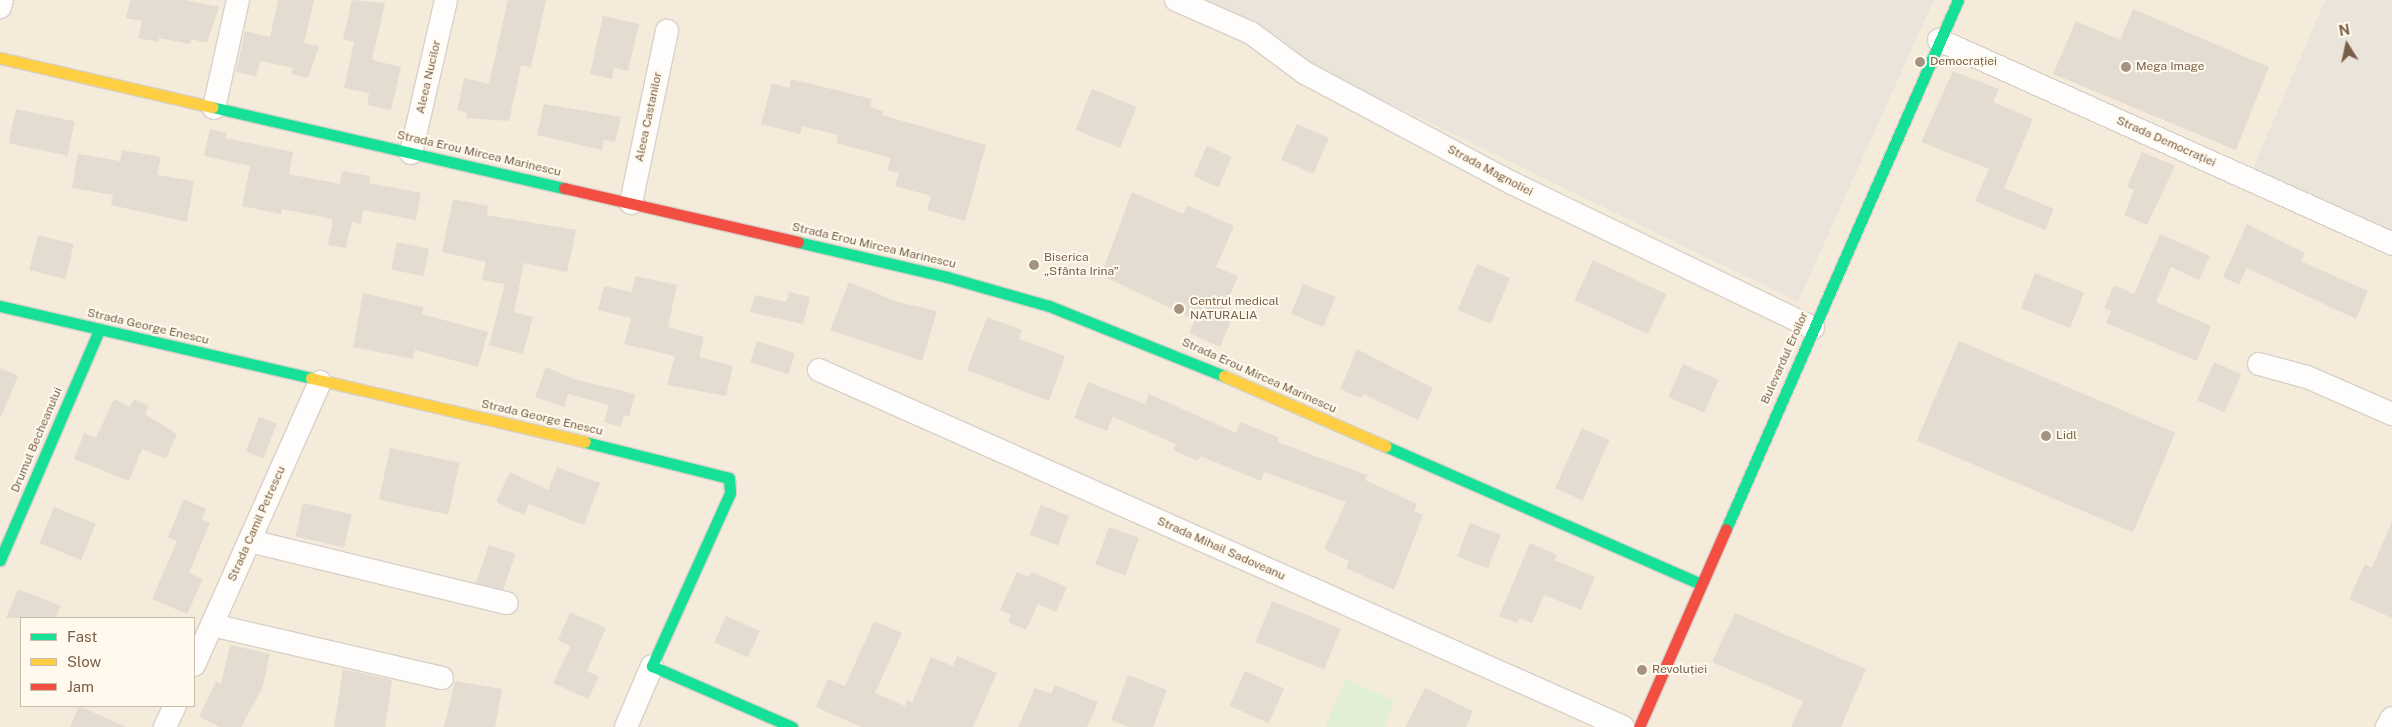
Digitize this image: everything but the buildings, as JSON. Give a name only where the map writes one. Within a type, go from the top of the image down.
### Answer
[{"type":"street","points":[[0,7],[2,0]]},
{"type":"street","points":[[214,108],[238,0]]},
{"type":"street","name":"Aleea Nucilor","points":[[411,153],[446,0]]},
{"type":"street","name":"Strada Magnoliei","points":[[1176,0],[1251,33],[1305,73],[1512,183],[1813,328]]},
{"type":"street","name":"Bulevardul Eroilor","points":[[1639,727],[1958,0]]},
{"type":"street","name":"Aleea Castanilor","points":[[630,203],[667,32]]},
{"type":"street","name":"Strada Democrației","points":[[1939,40],[2392,244]]},
{"type":"street","name":"Strada Erou Mircea Marinescu","points":[[0,58],[947,277],[1095,322],[1701,584]]},
{"type":"street","name":"Strada George Enescu","points":[[0,306],[320,382],[721,473],[729,478],[730,493],[652,666]]},
{"type":"street","name":"Drumul Becheanului","points":[[0,560],[99,330]]},
{"type":"street","points":[[2259,364],[2307,377],[2392,414]]},
{"type":"street","name":"Strada Mihail Sadoveanu","points":[[820,370],[1623,727]]},
{"type":"street","name":"Strada Camil Petrescu","points":[[195,663],[320,382]]},
{"type":"street","points":[[250,540],[508,603]]},
{"type":"street","points":[[212,625],[442,678]]},
{"type":"street","points":[[626,727],[652,666],[792,727]]},
{"type":"street","points":[[165,727],[174,707]]},
{"type":"street","points":[[2387,727],[2392,718]]},
{"type":"shaded area","points":[[0,0],[1177,0],[1798,302],[1934,0],[2325,0],[2252,170],[2392,232],[2392,727],[0,727]]},
{"type":"shaded area","points":[[1177,0],[1934,0],[1798,302]]},
{"type":"shaded area","points":[[2325,0],[2392,0],[2392,232],[2252,170]]},
{"type":"green space","points":[[1346,679],[1395,701],[1384,727],[1325,727]]},
{"type":"traffic: fast","points":[[1726,529],[1958,0]]},
{"type":"traffic: fast","points":[[212,107],[564,188]]},
{"type":"traffic: fast","points":[[798,242],[947,277],[1049,306],[1224,376]]},
{"type":"traffic: fast","points":[[0,306],[311,378]]},
{"type":"traffic: fast","points":[[0,560],[99,330]]},
{"type":"traffic: fast","points":[[585,442],[729,478],[730,493],[652,666],[792,727]]},
{"type":"traffic: fast","points":[[1385,446],[1701,584]]},
{"type":"traffic: slow","points":[[0,58],[212,107]]},
{"type":"traffic: slow","points":[[1224,376],[1385,446]]},
{"type":"traffic: slow","points":[[311,378],[585,442]]},
{"type":"traffic: jam","points":[[564,188],[798,242]]},
{"type":"traffic: jam","points":[[1639,727],[1726,529]]},
{"type":"place","name":"Democrației","points":[[1920,62]]},
{"type":"place","name":"Mega Image","points":[[2126,67]]},
{"type":"place","name":"Biserica „Sfânta Irina”","points":[[1034,265]]},
{"type":"place","name":"Centrul medical NATURALIA","points":[[1179,309]]},
{"type":"place","name":"Lidl","points":[[2046,436]]},
{"type":"place","name":"Revoluției","points":[[1642,670]]}]
